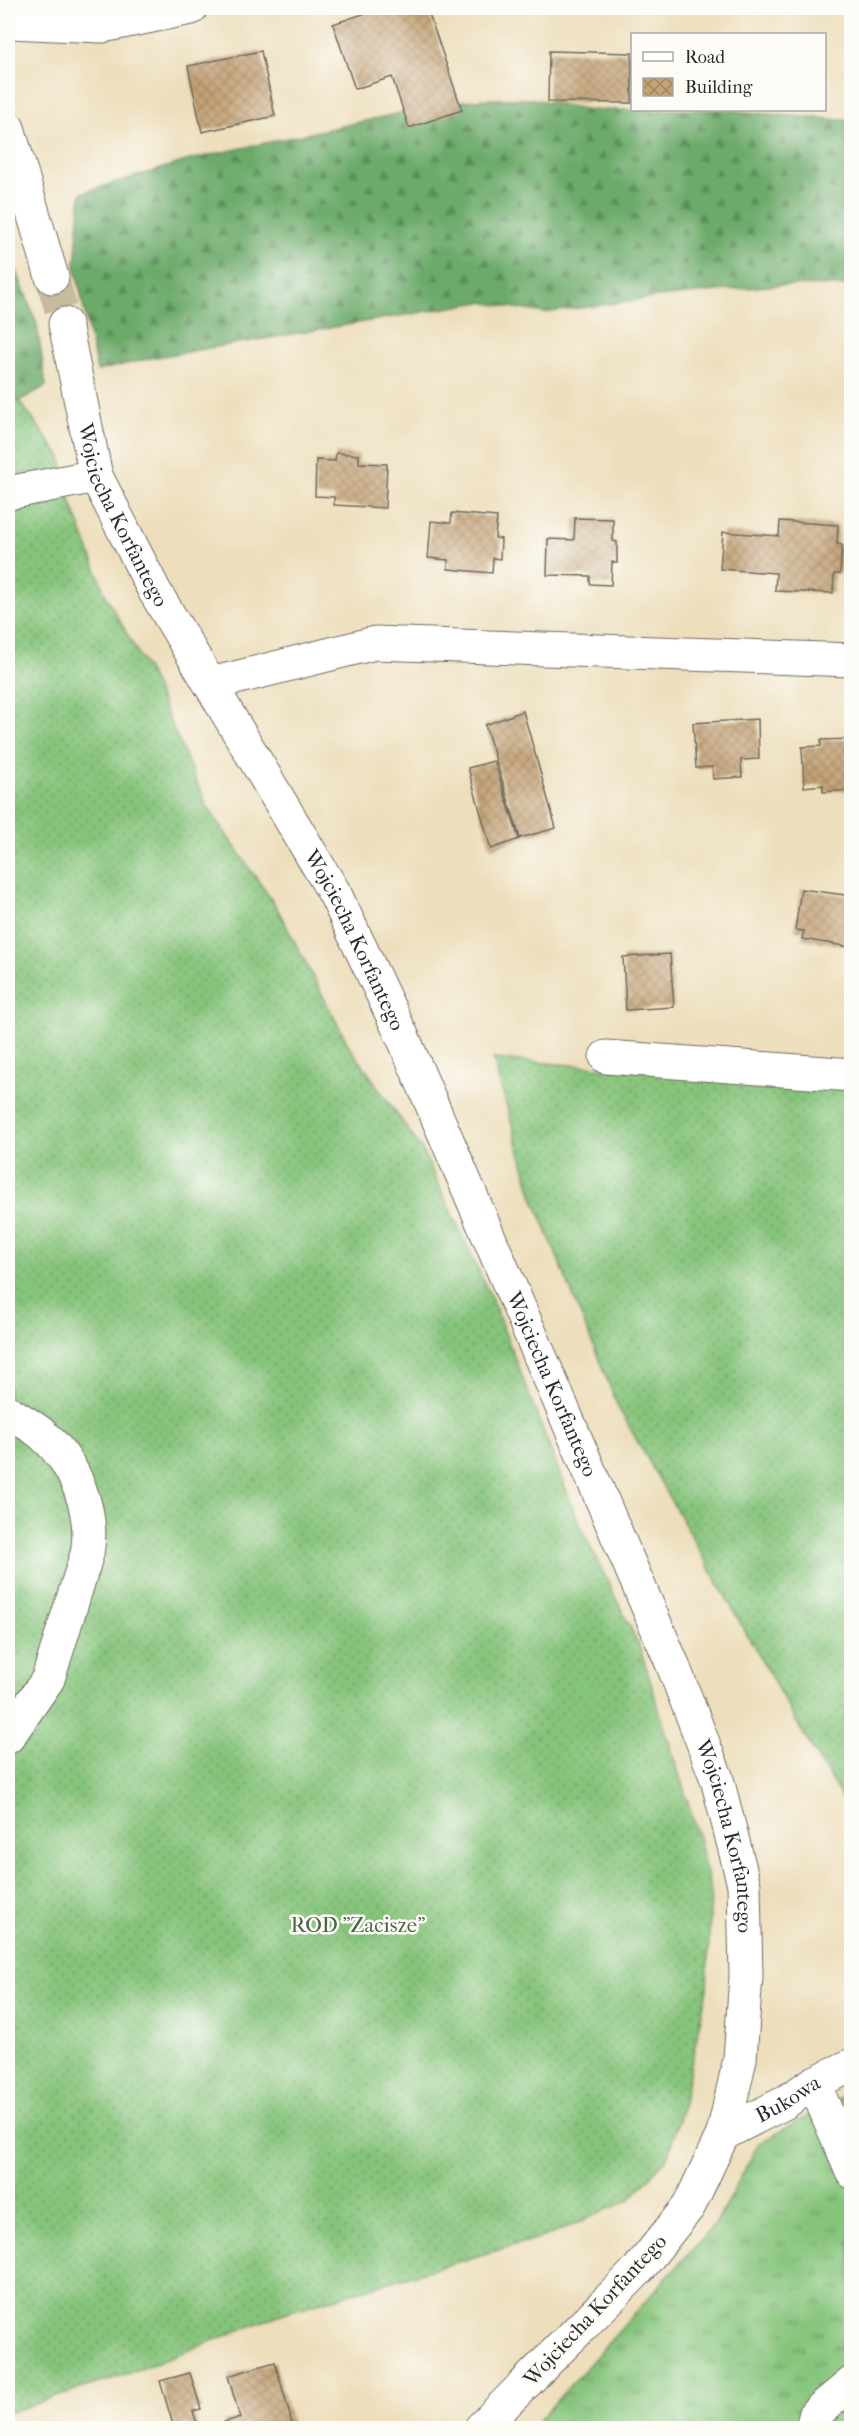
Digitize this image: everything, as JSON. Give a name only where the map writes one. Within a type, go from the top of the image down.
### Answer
[{"type":"street","points":[[8,22],[102,26],[191,8]]},
{"type":"street","points":[[8,128],[52,277]]},
{"type":"street","name":"Wojciecha Korfantego","points":[[65,324],[96,476],[154,590],[335,894],[405,1042],[672,1663],[717,1779],[744,1885],[746,1976],[740,2059],[723,2134],[689,2206],[638,2270],[481,2428]]},
{"type":"street","points":[[8,494],[96,476]]},
{"type":"street","points":[[212,684],[375,643],[852,660]]},
{"type":"street","points":[[606,1057],[852,1075]]},
{"type":"street","points":[[8,1412],[42,1435],[63,1456],[76,1481],[89,1519],[91,1537],[48,1679],[8,1737]]},
{"type":"street","name":"Bukowa","points":[[723,2134],[784,2103],[814,2083],[852,2065]]},
{"type":"street","points":[[814,2083],[852,2172]]},
{"type":"street","points":[[812,2428],[816,2413],[852,2384]]},
{"type":"green space","points":[[533,99],[590,110],[735,111],[851,121],[851,286],[778,285],[659,297],[544,313],[481,302],[151,358],[97,371],[75,266],[81,193],[193,159],[450,102]]},
{"type":"green space","points":[[8,248],[37,324],[46,386],[19,401],[8,401]]},
{"type":"green space","name":"ROD \"Zacisze\"","points":[[8,401],[19,401],[61,457],[70,500],[106,596],[149,673],[208,808],[277,908],[349,1046],[422,1150],[491,1297],[579,1523],[639,1645],[699,1838],[711,1892],[707,1989],[680,2116],[667,2158],[629,2200],[552,2234],[284,2313],[132,2372],[8,2413]]},
{"type":"green space","points":[[493,1059],[851,1086],[851,1813],[800,1728],[618,1407],[533,1197]]},
{"type":"green space","points":[[851,2092],[851,2428],[532,2428],[716,2223],[759,2143]]},
{"type":"building","points":[[381,8],[427,8],[462,110],[409,128],[392,77],[355,89],[333,24]]},
{"type":"building","points":[[261,51],[275,116],[202,132],[188,66]]},
{"type":"building","points":[[549,51],[631,53],[631,103],[548,102]]},
{"type":"building","points":[[336,453],[359,455],[359,463],[387,464],[385,508],[334,505],[334,497],[315,496],[316,460],[335,461]]},
{"type":"building","points":[[452,513],[497,517],[495,538],[501,539],[500,559],[493,558],[492,573],[448,569],[448,560],[428,558],[431,521],[451,523]]},
{"type":"building","points":[[575,518],[613,519],[613,541],[617,542],[617,563],[612,562],[611,585],[590,584],[590,576],[547,575],[548,539],[574,540]]},
{"type":"building","points":[[780,521],[838,525],[837,544],[842,545],[840,574],[834,574],[833,593],[775,591],[776,573],[720,569],[723,532],[779,536]]},
{"type":"building","points":[[523,711],[556,828],[520,838],[485,725]]},
{"type":"building","points":[[758,719],[759,759],[741,760],[742,777],[713,779],[712,767],[696,768],[693,723]]},
{"type":"building","points":[[852,739],[852,790],[823,792],[823,785],[804,787],[802,747],[821,746],[821,740]]},
{"type":"building","points":[[494,761],[519,839],[491,849],[468,768]]},
{"type":"building","points":[[801,889],[852,896],[851,947],[802,939],[804,931],[795,930]]},
{"type":"building","points":[[670,954],[674,1007],[626,1010],[623,957]]},
{"type":"building","points":[[275,2362],[292,2423],[274,2428],[225,2428],[223,2422],[240,2418],[228,2376]]},
{"type":"building","points":[[190,2373],[201,2409],[193,2411],[198,2427],[174,2428],[160,2381]]},
{"type":"tunnel","points":[[52,277],[65,324]]}]
